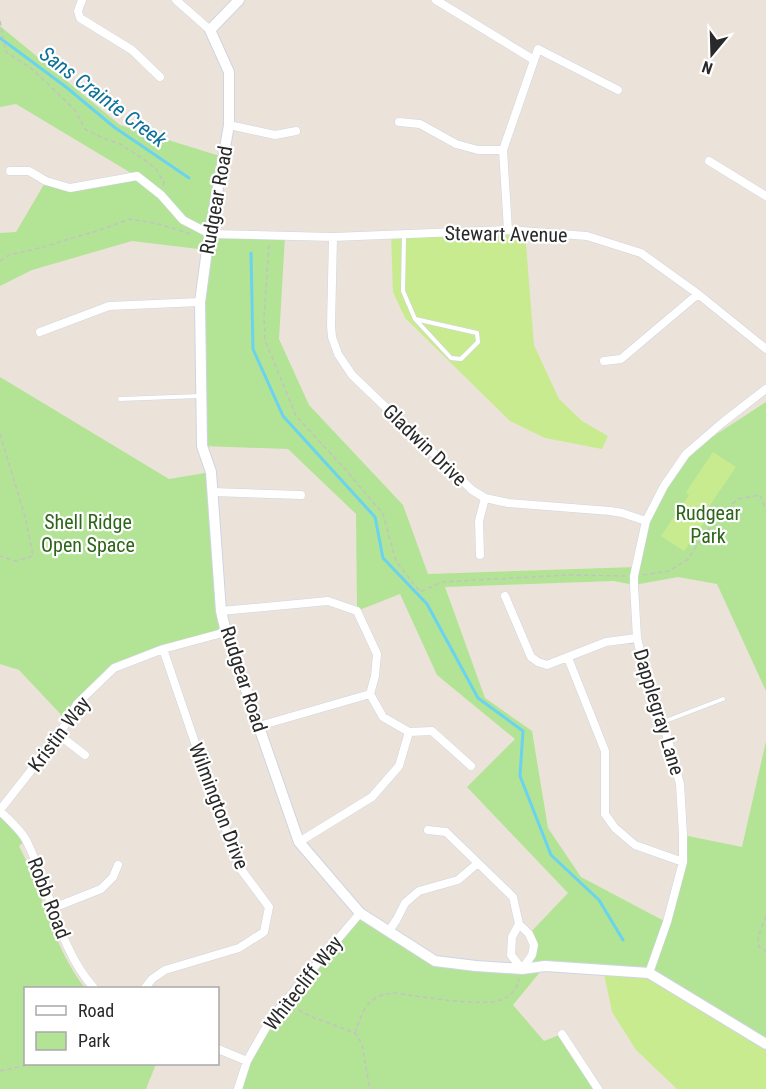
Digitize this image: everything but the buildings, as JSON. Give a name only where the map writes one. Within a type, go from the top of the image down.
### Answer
[{"type":"street","points":[[82,0],[78,11],[80,18],[132,50],[160,77]]},
{"type":"street","name":"Rudgear Road","points":[[176,0],[210,30],[228,72],[229,125],[200,302],[202,447],[211,472],[222,611],[226,632],[299,842],[360,913],[435,961],[522,969],[545,966],[649,973],[766,1044]]},
{"type":"street","points":[[210,30],[239,0]]},
{"type":"street","points":[[436,0],[534,60]]},
{"type":"street","points":[[508,230],[503,150],[538,49],[618,90]]},
{"type":"street","points":[[399,122],[420,124],[456,144],[477,150],[503,150]]},
{"type":"street","points":[[229,125],[275,135],[296,131]]},
{"type":"street","points":[[708,161],[766,196]]},
{"type":"street","points":[[10,171],[29,171],[46,181],[70,188],[137,176],[162,195],[183,220],[210,234]]},
{"type":"street","name":"Stewart Avenue","points":[[210,234],[333,237],[508,230],[587,236],[641,253],[698,294],[766,349]]},
{"type":"street","name":"Gladwin Drive","points":[[333,237],[331,326],[335,346],[344,365],[472,490],[485,498],[508,503],[610,511],[646,521]]},
{"type":"street","points":[[604,361],[621,359],[698,294]]},
{"type":"street","points":[[40,332],[109,306],[200,302]]},
{"type":"street","name":"Dapplegray Lane","points":[[649,973],[667,922],[683,862],[683,835],[680,784],[663,722],[650,693],[637,638],[634,576],[646,521],[664,486],[686,454],[766,389]]},
{"type":"street","points":[[213,492],[301,495]]},
{"type":"street","points":[[480,555],[479,521],[485,498]]},
{"type":"street","points":[[505,596],[531,657],[537,662],[547,665],[606,642],[637,638]]},
{"type":"street","points":[[222,611],[328,601],[357,610],[377,654],[375,676],[370,694],[382,717],[409,732],[432,731],[471,766]]},
{"type":"street","name":"Kristin Way","points":[[0,811],[59,735],[77,704],[114,668],[163,649],[226,632]]},
{"type":"street","name":"Wilmington Drive","points":[[146,987],[152,979],[165,970],[239,948],[264,932],[269,907],[240,868],[163,649]]},
{"type":"street","points":[[568,658],[605,751],[605,814],[615,828],[635,844],[683,862]]},
{"type":"street","points":[[259,726],[370,694]]},
{"type":"street","points":[[299,842],[372,797],[399,766],[409,732]]},
{"type":"street","points":[[59,735],[85,755]]},
{"type":"street","name":"Robb Road","points":[[0,811],[26,840],[70,953],[81,973],[93,987]]},
{"type":"street","points":[[428,830],[446,832],[513,897],[519,924],[529,934],[534,945],[532,955],[522,969],[511,955],[512,937],[519,924]]},
{"type":"street","points":[[389,931],[405,903],[419,891],[458,880],[478,863]]},
{"type":"street","points":[[53,908],[101,889],[113,877],[118,865]]},
{"type":"street","name":"Whitecliff Way","points":[[238,1089],[247,1061],[272,1017],[360,913]]},
{"type":"street","points":[[562,1034],[598,1089]]},
{"type":"street","points":[[219,1049],[247,1061]]},
{"type":"lane","points":[[404,234],[403,291],[415,319],[451,358],[461,359],[478,342],[477,333],[415,319]]},
{"type":"lane","points":[[120,399],[201,396]]},
{"type":"lane","points":[[663,722],[723,699]]},
{"type":"path","points":[[0,21],[6,52],[32,69],[75,110],[85,129],[120,144],[155,168],[164,182],[162,195]]},
{"type":"path","points":[[0,261],[9,255],[44,247],[130,219],[159,224],[188,234],[210,234]]},
{"type":"path","points":[[0,434],[27,520],[33,555],[15,561],[0,556]]},
{"type":"path","points":[[766,916],[758,937],[759,947],[766,951]]},
{"type":"path","points":[[356,1033],[370,1000],[382,994],[395,993],[479,1002],[501,1001],[512,994],[518,984],[522,969]]},
{"type":"path","points":[[285,1002],[310,1016],[356,1033],[362,1044],[369,1085],[372,1089]]},
{"type":"path","points":[[0,1071],[27,1065]]},
{"type":"green space","name":"Rudgear Park","points":[[0,26],[120,125],[223,157],[210,234],[285,236],[279,339],[309,405],[403,505],[428,574],[636,567],[646,521],[686,454],[766,402],[766,691],[717,584],[678,577],[634,585],[614,581],[445,587],[485,698],[532,731],[548,828],[581,877],[666,922],[683,862],[683,835],[742,847],[766,741],[766,1044],[666,984],[545,966],[513,1005],[544,1041],[562,1034],[598,1089],[238,1089],[272,1017],[360,913],[435,961],[522,968],[532,955],[529,934],[568,893],[467,787],[515,739],[437,675],[400,594],[357,611],[356,514],[288,449],[202,446],[200,302],[207,250],[132,241],[32,270],[0,286],[0,233],[16,232],[46,181],[70,188],[136,176],[16,104],[0,107]]},
{"type":"green space","points":[[525,231],[534,345],[559,399],[582,421],[608,436],[602,449],[545,438],[510,421],[405,318],[393,292],[391,235]]},
{"type":"green space","name":"Shell Ridge Open Space","points":[[0,377],[169,479],[211,472],[226,632],[114,668],[77,704],[67,721],[19,670],[0,664]]},
{"type":"green space","points":[[713,452],[736,467],[708,508],[712,511],[684,551],[661,536],[689,495],[686,492]]},
{"type":"green space","points":[[0,811],[26,840],[19,846],[64,955],[84,987],[24,987],[24,1065],[156,1065],[146,1089],[0,1089]]},
{"type":"green space","points":[[603,969],[649,973],[766,1044],[766,1089],[677,1089],[636,1050],[612,1012]]},
{"type":"waterway","name":"Sans Crainte Creek","points":[[0,38],[66,87],[114,127],[189,178]]},
{"type":"waterway","name":"Sans Crainte Creek","points":[[251,253],[253,349],[283,416],[375,517],[383,558],[427,604],[478,698],[523,731],[520,776],[551,855],[599,900],[623,940]]}]
